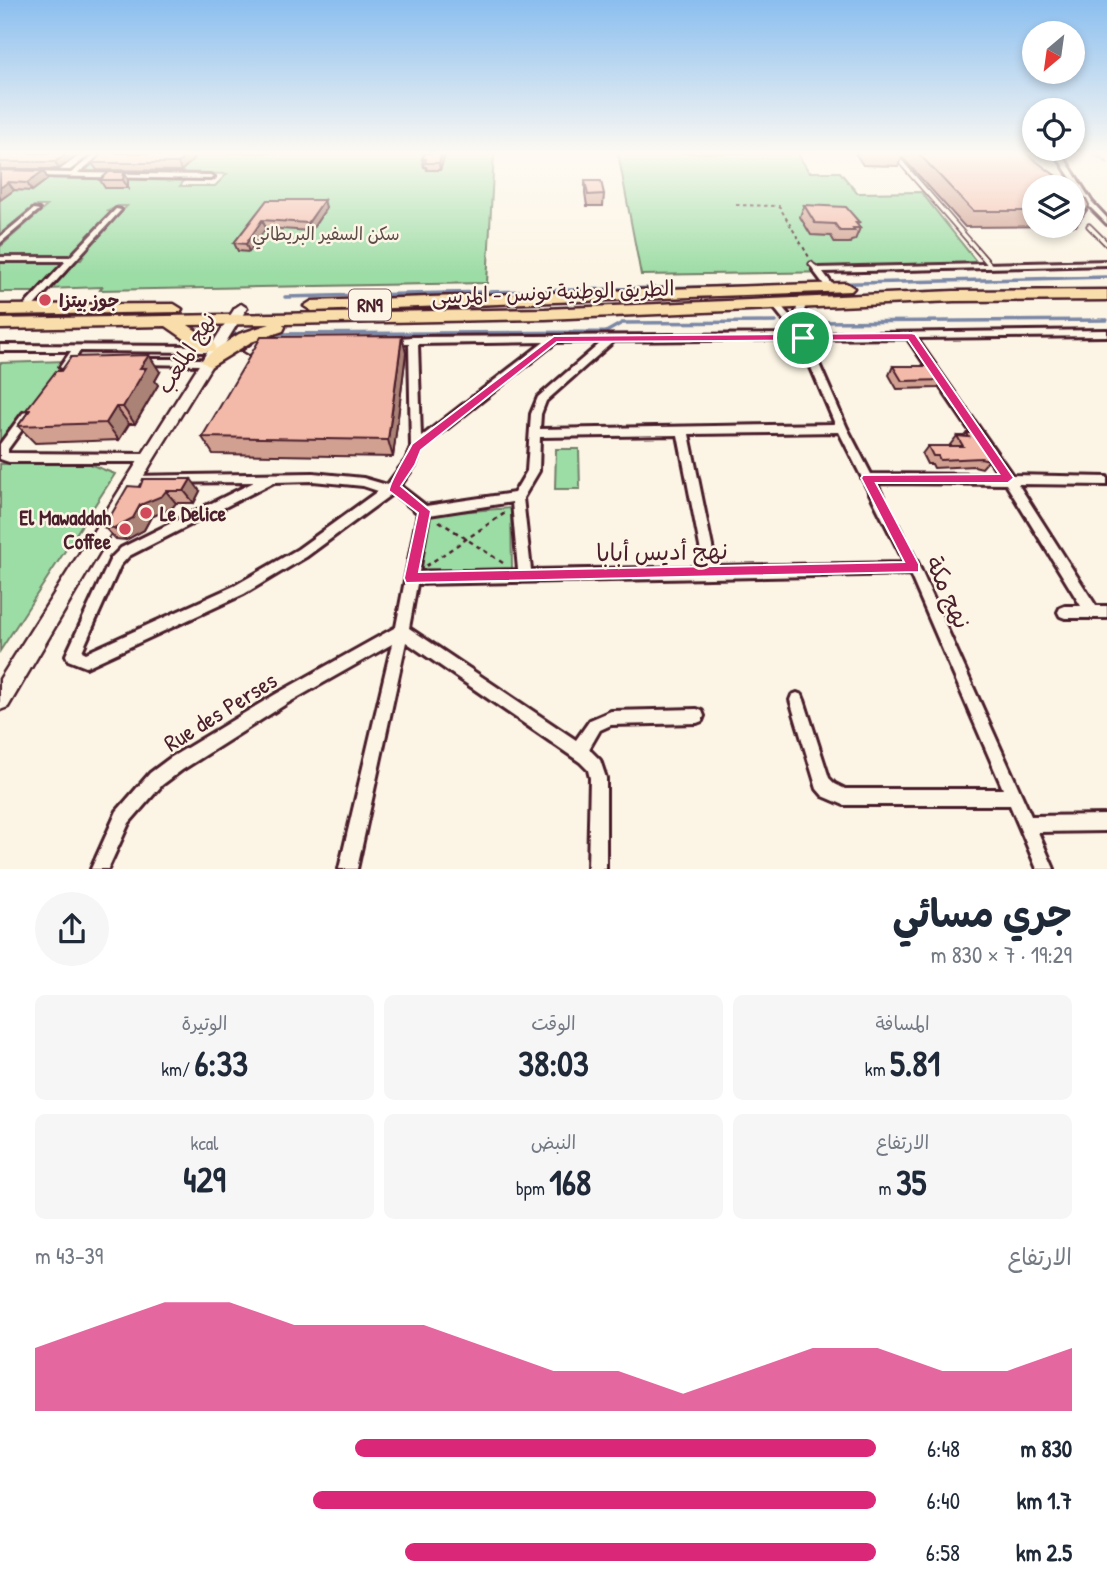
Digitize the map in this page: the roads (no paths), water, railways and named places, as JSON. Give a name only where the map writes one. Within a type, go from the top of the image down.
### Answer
[{"type":"highway","name":"الطريق الوطنية تونس - المرسى","points":[[0,324],[169,322],[232,315],[831,288],[1107,283]]},
{"type":"highway","name":"الطريق الوطنية تونس - المرسى","points":[[0,310],[232,315],[300,320],[545,314],[954,296],[1107,295]]},
{"type":"highway","points":[[954,296],[1084,303],[1107,308]]},
{"type":"highway","points":[[169,322],[197,337],[206,355],[253,334],[300,320]]},
{"type":"street","points":[[1084,194],[1107,222]]},
{"type":"street","points":[[0,241],[36,210]]},
{"type":"street","points":[[25,310],[118,210]]},
{"type":"street","points":[[0,259],[72,259]]},
{"type":"street","points":[[831,288],[814,267],[1107,263]]},
{"type":"street","points":[[802,303],[798,320],[803,338]]},
{"type":"street","points":[[775,304],[803,338]]},
{"type":"street","name":"نهج الملعب","points":[[0,699],[232,315]]},
{"type":"street","points":[[374,341],[1107,333]]},
{"type":"street","points":[[911,337],[1100,612]]},
{"type":"street","name":"نهج مكة","points":[[803,338],[842,428],[914,568],[1046,869]]},
{"type":"street","points":[[416,447],[554,339]]},
{"type":"street","points":[[270,479],[125,552],[115,562],[73,655],[77,659],[86,660],[239,590],[302,552],[391,489],[411,462],[416,447],[414,340]]},
{"type":"street","points":[[134,479],[363,482],[391,489],[424,511],[517,497],[529,482],[534,468],[534,411],[542,399],[610,340]]},
{"type":"street","points":[[249,351],[259,344],[281,342]]},
{"type":"street","points":[[0,348],[206,355]]},
{"type":"street","points":[[59,374],[77,349]]},
{"type":"street","points":[[134,362],[206,355]]},
{"type":"street","points":[[67,363],[81,363]]},
{"type":"street","points":[[35,405],[3,448],[2,455],[9,458],[146,458]]},
{"type":"street","points":[[536,433],[842,428]]},
{"type":"street","points":[[683,432],[711,572]]},
{"type":"street","points":[[867,478],[1107,481]]},
{"type":"street","points":[[517,497],[525,576]]},
{"type":"street","points":[[348,869],[402,631],[424,511]]},
{"type":"street","name":"نهج أديس أبابا","points":[[411,578],[914,568]]},
{"type":"street","points":[[1065,612],[1100,612]]},
{"type":"street","points":[[402,631],[578,751],[594,766],[598,778],[597,869]]},
{"type":"street","name":"Rue des Perses","points":[[99,869],[123,817],[156,779],[281,699],[402,631]]},
{"type":"street","points":[[797,700],[823,783],[837,794],[844,797],[1015,797]]},
{"type":"street","points":[[578,751],[595,725],[611,718],[697,716]]},
{"type":"street","points":[[1027,824],[1107,823]]},
{"type":"lane","points":[[928,194],[990,265]]},
{"type":"lane","points":[[1090,226],[1107,244]]},
{"type":"waterway","points":[[285,297],[1107,277]]},
{"type":"waterway","points":[[813,322],[1107,320]]},
{"type":"waterway","points":[[272,334],[606,332],[622,323],[776,322]]},
{"type":"waterway","points":[[232,334],[245,334]]},
{"type":"place","name":"جوز بيتزا","points":[[45,300]]},
{"type":"place","name":"Le Delice","points":[[146,513]]},
{"type":"place","name":"El Mawaddah Coffee","points":[[125,529]]},
{"type":"park label","name":"سكن السفير البريطاني","points":[[326,233]]}]
